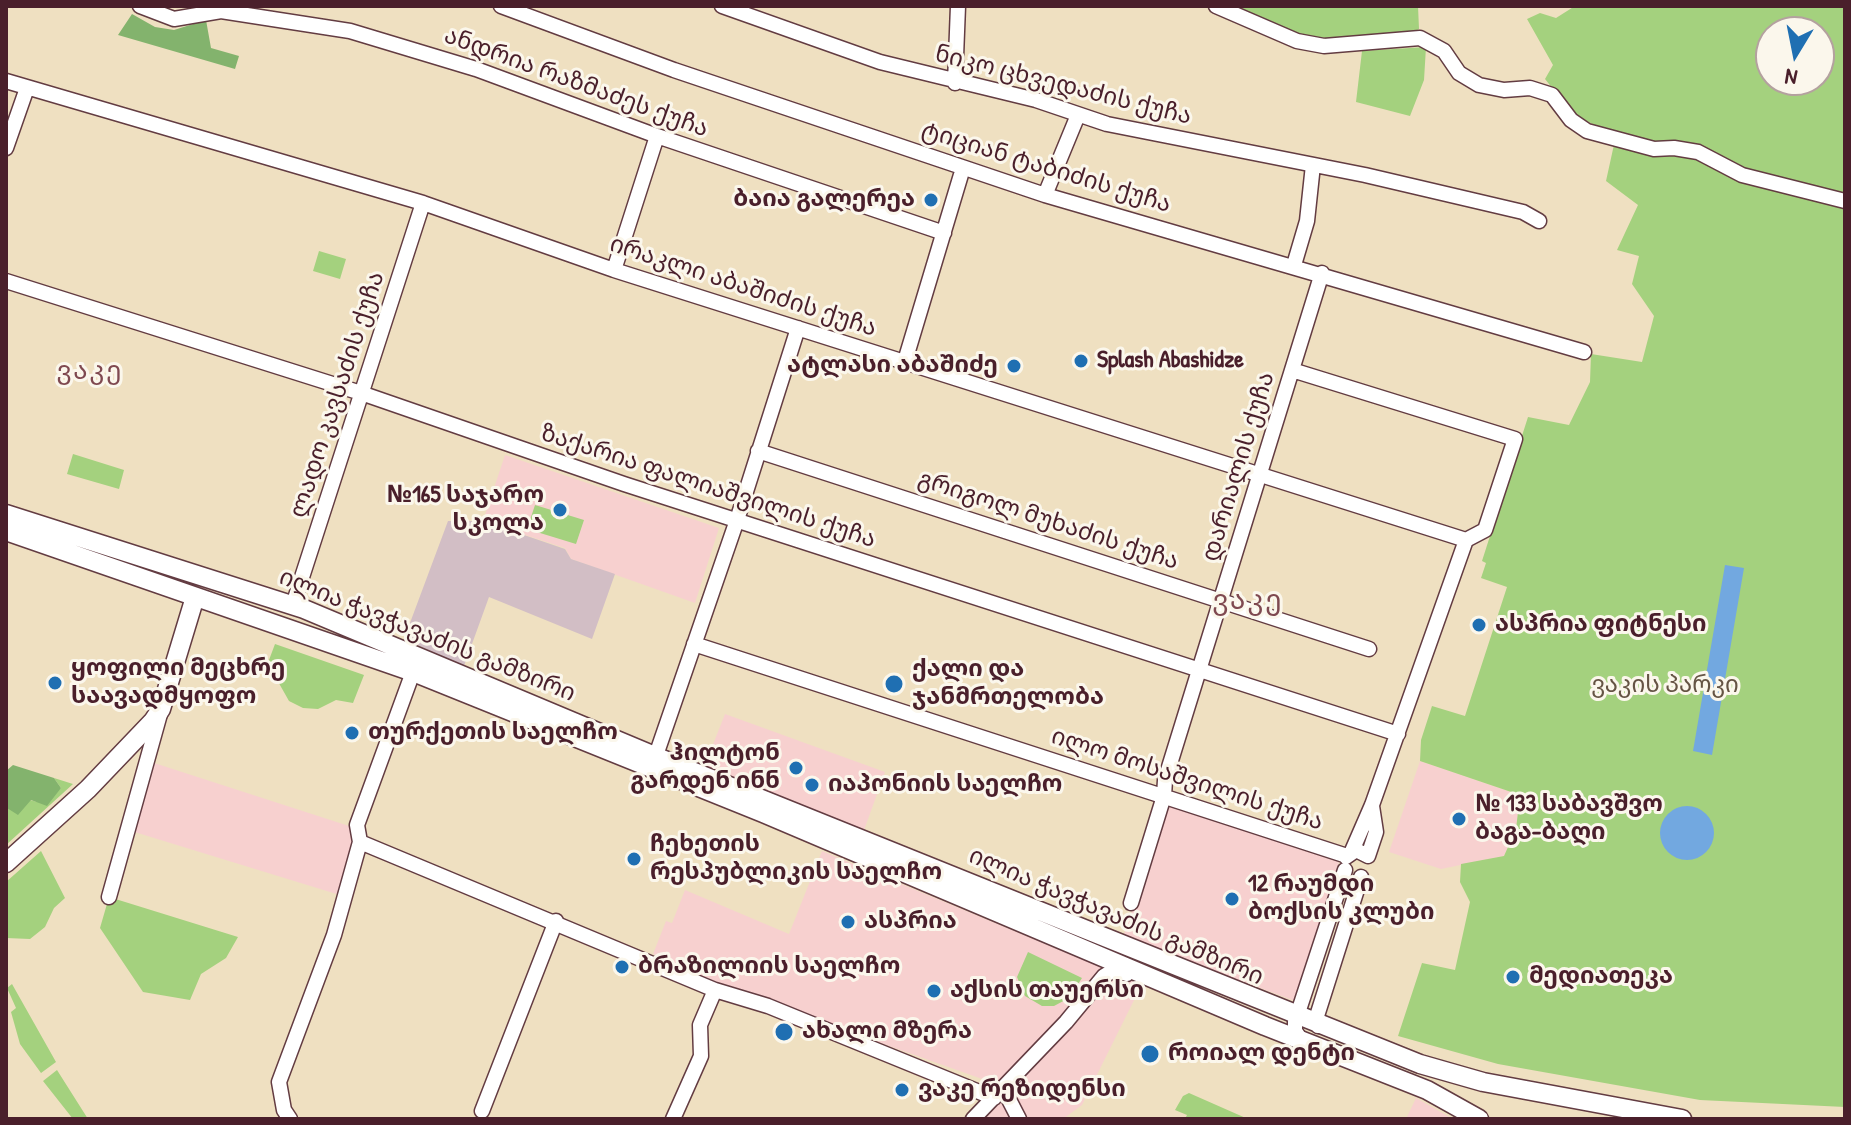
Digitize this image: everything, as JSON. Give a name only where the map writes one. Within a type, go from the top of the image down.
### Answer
[{"type":"main road","name":"ილია ჭავჭავაძის გამზირი","points":[[6,514],[293,602],[1097,954],[1427,1090],[1479,1119]]},
{"type":"main road","name":"ილია ჭავჭავაძის გამზირი","points":[[6,531],[413,672],[654,762],[1318,1026],[1451,1074],[1682,1119]]},
{"type":"main road","points":[[6,863],[88,789],[137,740],[161,709],[195,597]]},
{"type":"street","name":"ანდრია რაზმაძეს ქუჩა","points":[[140,6],[174,19],[221,11],[350,31],[476,69],[657,136],[944,233]]},
{"type":"street","name":"ტიციან ტაბიძის ქუჩა","points":[[501,6],[661,65],[1045,195],[1322,273],[1584,352]]},
{"type":"street","name":"ნიკო ცხვედაძის ქუჩა","points":[[722,6],[880,62],[955,83],[1036,100],[1107,124],[1313,165],[1509,209],[1539,221]]},
{"type":"street","points":[[955,83],[958,6]]},
{"type":"street","points":[[1216,6],[1297,41],[1324,46],[1420,38],[1444,51],[1459,73],[1479,85],[1552,95],[1571,120],[1587,131],[1654,149],[1698,152],[1742,175],[1845,201]]},
{"type":"street","name":"ირაკლი აბაშიძის ქუჩა","points":[[6,81],[423,203],[614,270],[1466,540]]},
{"type":"street","points":[[6,148],[27,88]]},
{"type":"street","points":[[1045,195],[1078,115]]},
{"type":"street","points":[[614,270],[657,136]]},
{"type":"street","points":[[1294,265],[1307,221],[1313,165]]},
{"type":"street","points":[[905,361],[963,168]]},
{"type":"street","name":"ლადო კავსაძის ქუჩა","points":[[293,602],[423,203]]},
{"type":"street","name":"დარიალის ქუჩა","points":[[1131,903],[1164,796],[1165,780],[1201,672],[1322,273]]},
{"type":"street","name":"ზაქარია ფალიაშვილის ქუჩა","points":[[6,281],[361,393],[737,520],[1398,734]]},
{"type":"street","points":[[654,762],[737,520],[798,328]]},
{"type":"street","points":[[1292,370],[1515,439],[1485,530],[1466,540],[1372,805],[1348,859],[1294,1027],[1301,1040]]},
{"type":"street","name":"გრიგოლ მუხაძის ქუჩა","points":[[758,451],[1369,649]]},
{"type":"street","name":"ილო მოსაშვილის ქუჩა","points":[[694,644],[1348,859]]},
{"type":"street","points":[[290,1119],[284,1110],[279,1082],[334,935],[360,842],[357,825],[413,672]]},
{"type":"street","points":[[109,897],[161,709]]},
{"type":"street","points":[[1318,1026],[1317,1016],[1361,877],[1370,868],[1368,856],[1376,832],[1372,805]]},
{"type":"street","points":[[360,842],[556,921],[715,990],[768,1006],[998,1093],[1019,1119]]},
{"type":"street","points":[[1348,859],[1368,856]]},
{"type":"street","points":[[1348,859],[1352,876],[1361,877]]},
{"type":"street","points":[[482,1111],[556,921]]},
{"type":"street","points":[[1097,954],[1104,964],[1104,976]]},
{"type":"street","points":[[973,1119],[1104,976],[1114,970],[1131,976],[1144,974]]},
{"type":"street","points":[[673,1119],[701,1056],[700,1025],[715,990]]},
{"type":"shaded area","name":"№165 საჯარო სკოლა","points":[[505,455],[719,528],[695,603],[571,559],[565,548],[483,521]]},
{"type":"shaded area","points":[[448,521],[483,521],[565,549],[571,559],[615,574],[592,639],[489,597],[464,666],[404,639]]},
{"type":"shaded area","points":[[725,714],[885,772],[863,833],[704,767]]},
{"type":"shaded area","points":[[148,761],[349,826],[360,842],[343,896],[128,830]]},
{"type":"shaded area","name":"№ 133 საბავშვო ბაგა-ბაღი","points":[[1420,761],[1520,795],[1516,829],[1504,856],[1441,869],[1389,852]]},
{"type":"shaded area","points":[[1168,805],[1339,862],[1295,1001],[1123,937]]},
{"type":"shaded area","points":[[822,851],[1142,984],[1082,1105],[1063,1119],[973,1119],[1002,1086],[717,985],[653,954],[666,921],[672,923],[685,890],[789,934]]},
{"type":"shaded area","points":[[1416,1098],[1453,1119],[1406,1119]]},
{"type":"green space","points":[[1234,6],[1418,6],[1419,29],[1407,35],[1330,42],[1310,39]]},
{"type":"green space","name":"ვაკის პარკი","points":[[1575,6],[1845,6],[1845,1107],[1700,1100],[1498,1064],[1398,1036],[1422,963],[1455,970],[1470,902],[1460,882],[1461,864],[1504,856],[1516,829],[1520,795],[1420,761],[1421,740],[1432,706],[1465,716],[1507,587],[1481,578],[1486,563],[1482,561],[1528,417],[1569,425],[1590,382],[1591,354],[1642,362],[1654,316],[1632,284],[1639,256],[1617,250],[1638,205],[1606,181],[1615,140],[1612,134],[1573,114],[1545,79],[1553,65],[1527,19],[1540,13],[1556,18]]},
{"type":"green space","points":[[132,14],[155,27],[174,30],[206,20],[211,48],[239,56],[235,69],[118,35]]},
{"type":"green space","points":[[1426,47],[1424,80],[1410,116],[1356,102],[1362,51]]},
{"type":"green space","points":[[319,251],[346,259],[340,279],[313,271]]},
{"type":"green space","points":[[73,454],[124,470],[119,489],[67,474]]},
{"type":"green space","points":[[535,505],[584,520],[576,544],[527,529]]},
{"type":"green space","points":[[275,644],[364,675],[353,703],[336,700],[318,709],[303,708],[289,701],[276,678],[266,668]]},
{"type":"green space","points":[[13,765],[54,778],[61,788],[47,806],[31,800],[18,815],[7,808],[6,771]]},
{"type":"green space","points":[[54,778],[73,784],[6,845],[6,793],[7,808],[30,800],[37,802],[61,788]]},
{"type":"green space","points":[[41,851],[65,898],[54,908],[45,927],[30,939],[6,938],[6,882]]},
{"type":"green space","points":[[109,897],[238,937],[226,958],[201,974],[190,1000],[143,992],[100,928]]},
{"type":"green space","points":[[1028,952],[1082,978],[1069,998],[1054,1006],[1042,1006],[1025,996],[1017,977]]},
{"type":"green space","points":[[12,984],[56,1062],[41,1073],[20,1044],[11,1012],[16,1008],[7,988]]},
{"type":"green space","points":[[57,1070],[88,1119],[73,1119],[43,1081]]},
{"type":"green space","points":[[1189,1093],[1248,1119],[1185,1119],[1187,1115],[1175,1110],[1183,1096]]},
{"type":"water","points":[[1725,565],[1744,568],[1712,755],[1693,751]]},
{"type":"water","points":[[1687,806],[1706,814],[1714,833],[1706,852],[1687,860],[1668,852],[1660,833],[1668,814]]},
{"type":"place","name":"ბაია გალერეა","points":[[931,200]]},
{"type":"place","name":"Splash Abashidze","points":[[1081,361]]},
{"type":"place","name":"ატლასი აბაშიძე","points":[[1014,366]]},
{"type":"place","name":"№165 საჯარო სკოლა","points":[[560,510]]},
{"type":"place","name":"ასპრია ფიტნესი","points":[[1479,625]]},
{"type":"place","name":"ყოფილი მეცხრე საავადმყოფო","points":[[55,683]]},
{"type":"place","name":"ქალი და ჯანმრთელობა","points":[[894,684]]},
{"type":"place","name":"თურქეთის საელჩო","points":[[352,733]]},
{"type":"place","name":"ჰილტონ გარდენ ინნ","points":[[796,768]]},
{"type":"place","name":"იაპონიის საელჩო","points":[[812,785]]},
{"type":"place","name":"№ 133 საბავშვო ბაგა-ბაღი","points":[[1459,819]]},
{"type":"place","name":"ჩეხეთის რესპუბლიკის საელჩო","points":[[634,859]]},
{"type":"place","name":"12 რაუმდი ბოქსის კლუბი","points":[[1232,899]]},
{"type":"place","name":"ასპრია","points":[[848,922]]},
{"type":"place","name":"ბრაზილიის საელჩო","points":[[622,967]]},
{"type":"place","name":"მედიათეკა","points":[[1513,977]]},
{"type":"place","name":"აქსის თაუერსი","points":[[934,991]]},
{"type":"place","name":"ახალი მზერა","points":[[784,1032]]},
{"type":"place","name":"როიალ დენტი","points":[[1150,1054]]},
{"type":"place","name":"ვაკე რეზიდენსი","points":[[902,1090]]},
{"type":"district","name":"ვაკე","points":[[90,372]]},
{"type":"district","name":"ვაკე","points":[[1248,602]]}]
